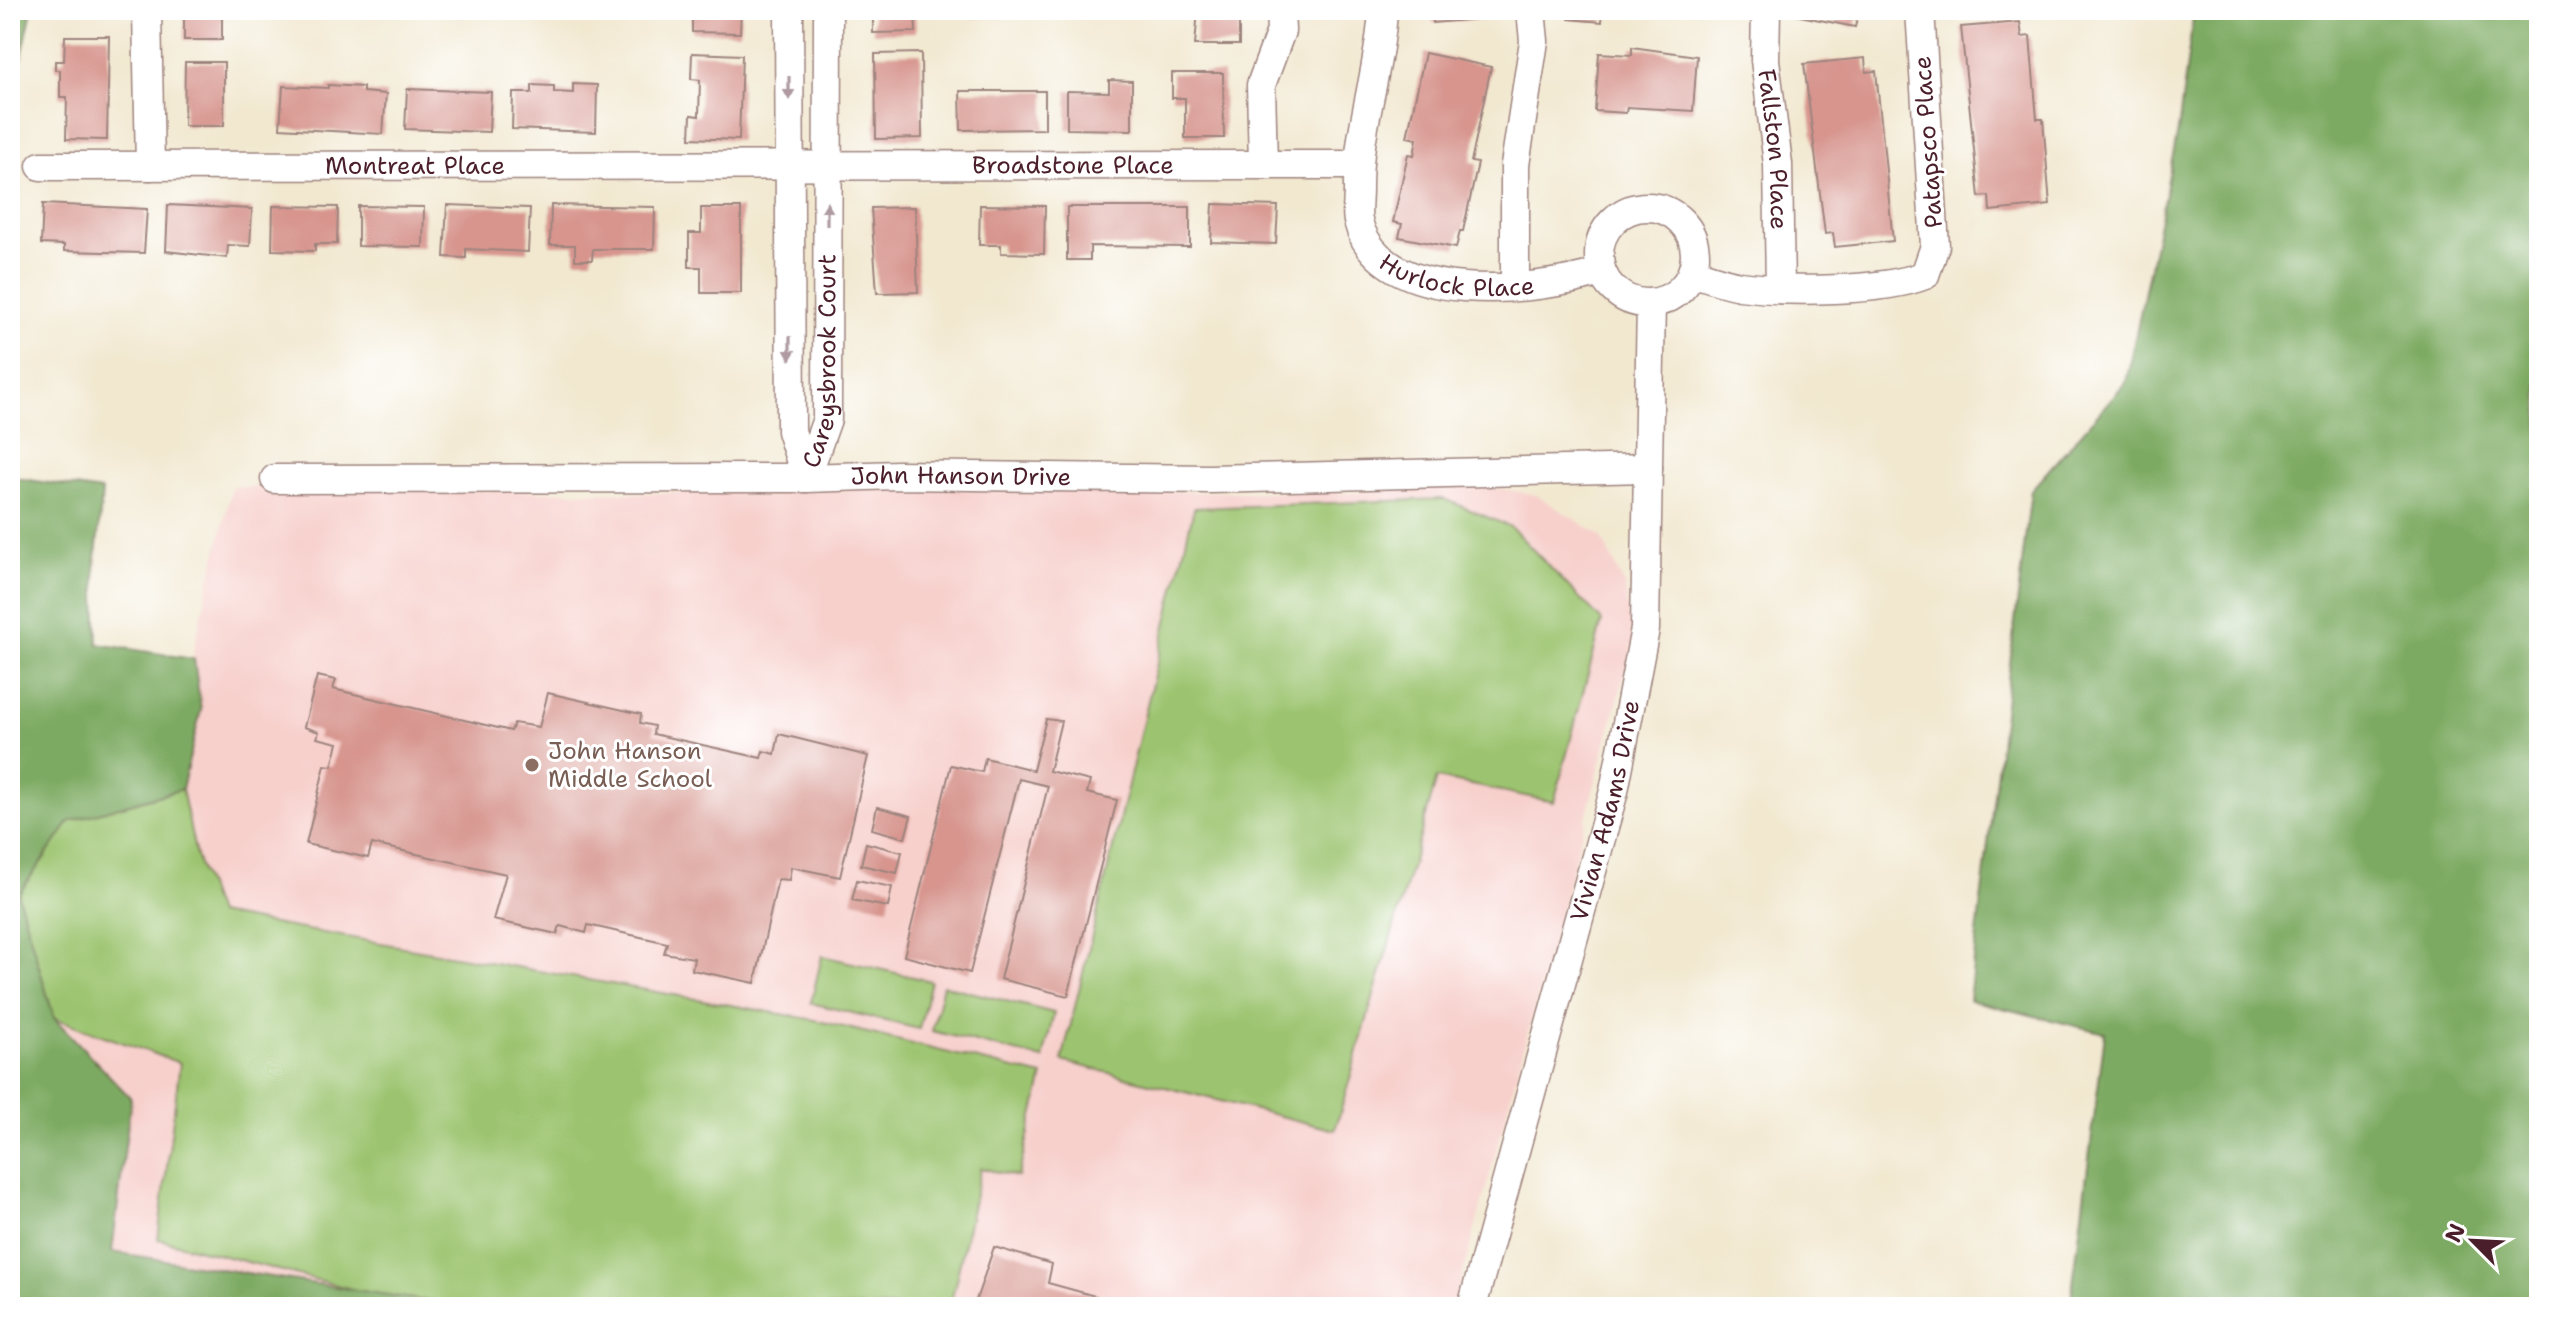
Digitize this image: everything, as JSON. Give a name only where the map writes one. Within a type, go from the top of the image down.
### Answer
[{"type":"street","points":[[147,10],[150,166]]},
{"type":"street","name":"Careysbrook Court","points":[[789,10],[791,431],[806,478]]},
{"type":"street","name":"Careysbrook Court","points":[[806,478],[827,419],[828,10]]},
{"type":"street","points":[[1263,164],[1261,85],[1281,31],[1280,10]]},
{"type":"street","name":"Hurlock Place","points":[[1383,10],[1358,165],[1358,221],[1378,258],[1412,278],[1450,286],[1565,283],[1601,272]]},
{"type":"street","points":[[1515,285],[1515,165],[1534,41],[1531,10]]},
{"type":"street","name":"Fallston Place","points":[[1766,10],[1765,60],[1778,164],[1780,289]]},
{"type":"street","name":"Patapsco Place","points":[[1692,272],[1737,285],[1780,289],[1903,284],[1925,275],[1935,246],[1920,10]]},
{"type":"street","name":"Montreat Place","points":[[41,166],[789,165]]},
{"type":"street","name":"Broadstone Place","points":[[789,165],[1358,165]]},
{"type":"street","points":[[1646,206],[1674,215],[1685,225],[1695,248],[1692,272],[1676,294],[1651,303],[1635,302],[1621,296],[1601,272],[1599,249],[1607,227],[1618,216],[1646,206]]},
{"type":"street","name":"Vivian Adams Drive","points":[[1472,1307],[1614,791],[1645,629],[1651,303]]},
{"type":"street","name":"John Hanson Drive","points":[[275,479],[806,478],[898,475],[1210,479],[1648,468]]},
{"type":"shaded area","points":[[1473,484],[1536,495],[1601,536],[1625,587],[1633,643],[1454,1307],[465,1307],[111,1252],[131,1098],[54,1018],[201,710],[193,652],[232,487],[642,493],[892,489],[1351,493]]},
{"type":"green space","points":[[10,10],[32,10],[10,111]]},
{"type":"green space","points":[[2194,10],[2539,10],[2539,1307],[2070,1307],[2105,1033],[1969,1000],[2031,490],[2126,382],[2178,131]]},
{"type":"green space","points":[[10,477],[102,491],[95,569],[98,644],[194,659],[201,710],[182,789],[70,821],[18,895],[54,1018],[131,1098],[112,1252],[465,1307],[10,1307]]},
{"type":"green space","points":[[1444,499],[1511,527],[1602,621],[1554,802],[1437,778],[1335,1130],[1062,1061],[1194,508]]},
{"type":"green space","points":[[182,789],[196,856],[217,914],[815,1020],[1043,1076],[1018,1177],[981,1168],[950,1307],[465,1307],[360,1291],[158,1239],[180,1063],[54,1018],[18,895],[70,821]]},
{"type":"green space","points":[[822,956],[931,981],[919,1029],[811,1003]]},
{"type":"green space","points":[[943,985],[1054,1013],[1043,1059],[932,1031]]},
{"type":"building","points":[[184,10],[222,10],[222,40],[184,40]]},
{"type":"building","points":[[284,10],[343,10],[343,15]]},
{"type":"building","points":[[692,10],[741,10],[740,33],[692,32]]},
{"type":"building","points":[[873,10],[915,10],[916,32],[873,33]]},
{"type":"building","points":[[960,10],[1004,10],[1004,17],[961,18]]},
{"type":"building","points":[[1067,10],[1152,10],[1152,14],[1067,14]]},
{"type":"building","points":[[1198,10],[1239,10],[1239,45],[1195,45]]},
{"type":"building","points":[[1432,10],[1500,10],[1500,17],[1433,23]]},
{"type":"building","points":[[1569,10],[1603,10],[1602,22],[1569,19]]},
{"type":"building","points":[[1796,10],[1859,10],[1855,27],[1795,15]]},
{"type":"building","points":[[2020,22],[2022,37],[2030,36],[2037,119],[2043,119],[2050,205],[1990,211],[1989,196],[1979,197],[1961,27]]},
{"type":"building","points":[[65,36],[109,36],[107,140],[66,139],[67,97],[60,97],[60,70],[55,70],[55,61],[64,61]]},
{"type":"building","points":[[1632,47],[1697,56],[1693,111],[1627,107],[1626,113],[1595,111],[1599,53],[1632,55]]},
{"type":"building","points":[[692,53],[742,55],[739,140],[690,138],[691,115],[699,116],[700,80],[691,79]]},
{"type":"building","points":[[921,53],[922,138],[876,139],[875,54]]},
{"type":"building","points":[[1425,53],[1491,67],[1471,162],[1478,163],[1463,231],[1460,231],[1456,248],[1399,237],[1402,224],[1393,222],[1408,154],[1414,155],[1417,139],[1407,137]]},
{"type":"building","points":[[1865,58],[1866,72],[1876,71],[1893,241],[1835,247],[1833,233],[1825,234],[1804,64]]},
{"type":"building","points":[[185,62],[224,62],[224,126],[184,126]]},
{"type":"building","points":[[1172,73],[1223,73],[1224,138],[1185,138],[1185,98],[1172,98]]},
{"type":"building","points":[[1109,80],[1132,81],[1132,130],[1067,129],[1067,91],[1109,92]]},
{"type":"building","points":[[573,84],[597,85],[596,132],[512,129],[513,93],[532,93],[532,85],[554,86],[554,92],[573,93]]},
{"type":"building","points":[[328,85],[363,87],[363,92],[386,94],[383,134],[280,128],[283,86],[328,88]]},
{"type":"building","points":[[407,89],[491,92],[489,132],[405,129]]},
{"type":"building","points":[[960,91],[1045,91],[1045,129],[961,130]]},
{"type":"building","points":[[43,204],[147,209],[144,253],[64,251],[64,245],[41,244]]},
{"type":"building","points":[[1213,204],[1278,206],[1276,244],[1211,242]]},
{"type":"building","points":[[168,205],[252,209],[250,246],[228,245],[227,258],[166,251]]},
{"type":"building","points":[[447,205],[530,208],[528,252],[466,249],[466,258],[444,257]]},
{"type":"building","points":[[551,205],[655,207],[654,249],[593,249],[592,260],[575,260],[575,245],[550,245]]},
{"type":"building","points":[[980,205],[1045,206],[1044,254],[1001,253],[1001,245],[979,245]]},
{"type":"building","points":[[273,206],[338,207],[337,244],[315,244],[315,251],[272,250]]},
{"type":"building","points":[[358,206],[424,207],[423,247],[358,246]]},
{"type":"building","points":[[915,207],[918,292],[877,293],[871,208]]},
{"type":"building","points":[[1067,207],[1190,207],[1190,247],[1090,246],[1090,260],[1067,260]]},
{"type":"building","points":[[701,208],[741,208],[741,293],[701,293],[701,267],[689,267],[689,233],[701,233]]},
{"type":"building","points":[[317,676],[336,680],[333,689],[511,731],[514,723],[539,727],[548,693],[641,714],[640,723],[654,726],[653,734],[761,758],[763,751],[775,754],[779,734],[868,756],[840,877],[791,867],[789,880],[778,879],[755,983],[692,970],[694,958],[664,953],[667,943],[588,925],[586,933],[560,926],[557,934],[493,920],[506,874],[372,844],[368,858],[306,844],[325,765],[332,766],[338,743],[317,738],[319,732],[304,727]]},
{"type":"building","points":[[1046,719],[1061,721],[1049,771],[1090,781],[1087,793],[1117,800],[1068,996],[1000,979],[1048,786],[1019,779],[970,973],[904,956],[951,765],[982,772],[985,758],[1033,770]]},
{"type":"building","points":[[877,807],[911,816],[905,838],[872,829]]},
{"type":"building","points":[[866,843],[902,852],[897,873],[861,865]]},
{"type":"building","points":[[857,880],[892,887],[888,907],[852,900]]},
{"type":"building","points":[[994,1247],[1052,1264],[1048,1283],[1135,1307],[974,1306]]},
{"type":"place","name":"John Hanson Middle School","points":[[532,765]]}]
